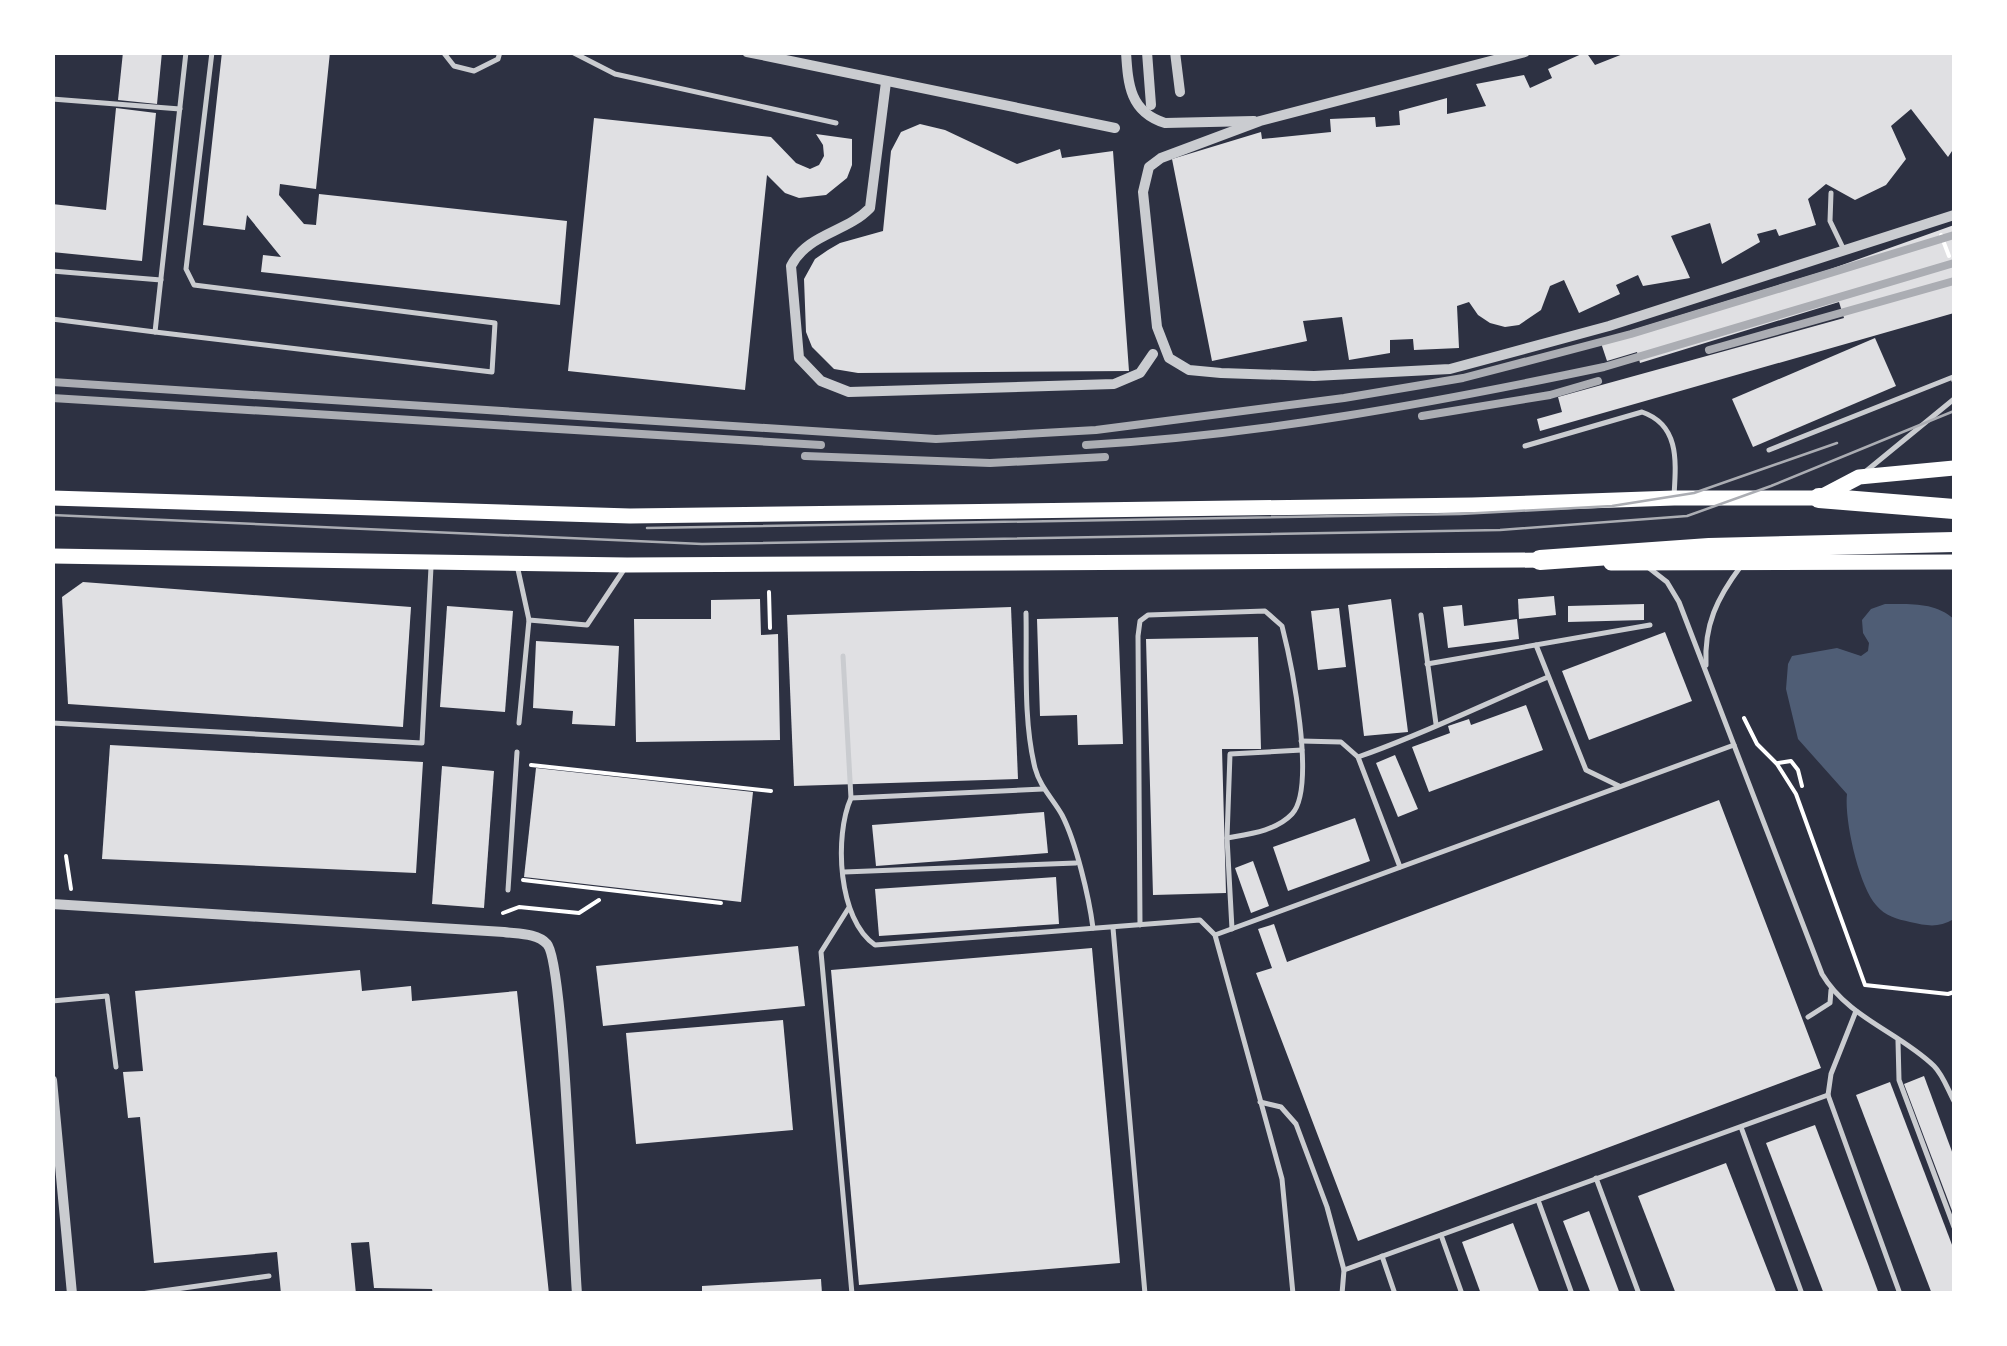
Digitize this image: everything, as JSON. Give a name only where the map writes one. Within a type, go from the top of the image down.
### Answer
[{"type":"highway","points":[[1819,498],[1954,509]]},
{"type":"highway","points":[[1540,560],[1709,548],[1954,542]]},
{"type":"main road","points":[[52,498],[630,516],[1472,505],[1819,498],[1859,476],[1954,468]]},
{"type":"main road","points":[[52,556],[627,565],[1954,562]]},
{"type":"street","points":[[748,52],[1115,128]]},
{"type":"street","points":[[1126,52],[1128,90],[1151,119],[1165,123],[1260,121]]},
{"type":"street","points":[[1147,52],[1151,104]]},
{"type":"street","points":[[1175,52],[1179,89]]},
{"type":"street","points":[[1526,52],[1260,121],[1161,158],[1149,167],[1144,192],[1158,327],[1168,358],[1189,370],[1314,376],[1450,369],[1609,326],[1954,215]]},
{"type":"street","points":[[886,82],[870,208],[857,222],[820,235],[796,254],[790,266],[800,358],[820,381],[849,392],[1114,384],[1140,373],[1154,354]]},
{"type":"street","points":[[52,904],[537,937],[549,946],[556,963],[578,1294]]},
{"type":"street","points":[[52,1080],[72,1294]]},
{"type":"lane","points":[[155,332],[186,52]]},
{"type":"lane","points":[[52,319],[492,372],[495,323],[194,285],[186,269],[212,52]]},
{"type":"lane","points":[[443,52],[454,66],[474,71],[498,58],[500,52]]},
{"type":"lane","points":[[572,52],[616,74],[836,123]]},
{"type":"lane","points":[[52,99],[180,109]]},
{"type":"lane","points":[[1831,193],[1830,222],[1844,250]]},
{"type":"lane","points":[[52,271],[161,280]]},
{"type":"lane","points":[[1769,450],[1953,377],[1954,381]]},
{"type":"lane","points":[[1859,476],[1954,398]]},
{"type":"lane","points":[[1525,446],[1642,412],[1659,418],[1670,433],[1674,498]]},
{"type":"lane","points":[[52,723],[422,744],[431,562]]},
{"type":"lane","points":[[516,563],[529,620],[520,723]]},
{"type":"lane","points":[[1642,564],[1661,576],[1675,593],[1831,990],[1936,1068],[1954,1101]]},
{"type":"lane","points":[[529,620],[588,626],[627,565]]},
{"type":"lane","points":[[1706,674],[1705,640],[1711,614],[1742,565]]},
{"type":"lane","points":[[1140,925],[1140,621],[1148,616],[1265,611],[1282,626],[1301,742],[1304,789],[1293,813],[1275,826],[1228,838]]},
{"type":"lane","points":[[1026,612],[1029,724],[1035,770],[1063,817],[1093,928]]},
{"type":"lane","points":[[1420,615],[1436,724]]},
{"type":"lane","points":[[1428,664],[1650,625]]},
{"type":"lane","points":[[1536,645],[1586,770],[1620,787]]},
{"type":"lane","points":[[843,656],[852,798],[844,814],[844,872],[848,908],[863,937],[875,945],[1200,920],[1215,934],[1282,1179],[1294,1294]]},
{"type":"lane","points":[[1358,758],[1416,737],[1436,724],[1548,677]]},
{"type":"lane","points":[[1301,742],[1342,742],[1358,758],[1400,867]]},
{"type":"lane","points":[[1215,934],[1734,745]]},
{"type":"lane","points":[[1232,929],[1230,754],[1302,750]]},
{"type":"lane","points":[[508,890],[517,752]]},
{"type":"lane","points":[[852,798],[1044,789]]},
{"type":"lane","points":[[844,872],[1077,862]]},
{"type":"lane","points":[[848,908],[821,952],[852,1294]]},
{"type":"lane","points":[[1112,927],[1145,1294]]},
{"type":"lane","points":[[1808,1017],[1830,1002],[1831,990]]},
{"type":"lane","points":[[52,1000],[107,996],[116,1067]]},
{"type":"lane","points":[[1856,1012],[1835,1062],[1828,1095],[1900,1294]]},
{"type":"lane","points":[[1898,1040],[1898,1080],[1954,1226]]},
{"type":"lane","points":[[1344,1270],[1828,1095]]},
{"type":"lane","points":[[1258,1102],[1281,1107],[1296,1124],[1327,1207],[1344,1270],[1342,1294]]},
{"type":"lane","points":[[1741,1126],[1802,1294]]},
{"type":"lane","points":[[1596,1178],[1639,1294]]},
{"type":"lane","points":[[1538,1200],[1572,1294]]},
{"type":"lane","points":[[1441,1235],[1462,1294]]},
{"type":"lane","points":[[1382,1256],[1396,1294]]},
{"type":"lane","points":[[141,1294],[269,1276]]},
{"type":"path","points":[[1938,228],[1949,256]]},
{"type":"path","points":[[769,592],[770,628]]},
{"type":"path","points":[[1744,718],[1757,744],[1777,764],[1796,794],[1864,985],[1954,992]]},
{"type":"path","points":[[1777,764],[1791,762],[1798,770],[1802,786]]},
{"type":"path","points":[[516,764],[771,791]]},
{"type":"path","points":[[508,878],[721,903]]},
{"type":"path","points":[[494,917],[519,907],[579,913],[599,900]]},
{"type":"water","points":[[1885,604],[1930,607],[1954,619],[1954,919],[1938,925],[1891,916],[1870,896],[1854,852],[1847,794],[1798,739],[1786,689],[1792,656],[1837,648],[1861,656],[1868,651],[1862,620],[1871,609]]},
{"type":"building","points":[[123,52],[162,52],[157,104],[118,100]]},
{"type":"building","points":[[222,52],[330,52],[316,189],[280,184],[279,195],[304,224],[316,225],[319,194],[567,221],[560,305],[261,272],[263,255],[281,257],[247,215],[245,230],[203,225]]},
{"type":"building","points":[[1586,52],[1595,65],[1628,52],[1954,52],[1954,148],[1948,157],[1911,109],[1891,126],[1906,159],[1886,185],[1855,200],[1826,184],[1808,199],[1816,225],[1779,236],[1776,229],[1757,234],[1760,242],[1722,264],[1710,223],[1671,236],[1690,278],[1643,286],[1638,275],[1616,285],[1620,294],[1579,313],[1564,280],[1550,286],[1541,310],[1519,325],[1490,323],[1469,302],[1457,306],[1459,348],[1414,350],[1413,339],[1390,340],[1390,353],[1349,360],[1342,317],[1303,321],[1307,341],[1212,361],[1172,159],[1261,132],[1262,139],[1331,132],[1330,119],[1375,117],[1376,127],[1400,125],[1399,111],[1447,98],[1447,114],[1486,106],[1476,84],[1524,75],[1530,88],[1552,78],[1548,69]]},
{"type":"building","points":[[116,108],[156,113],[142,261],[52,252],[52,204],[106,210]]},
{"type":"building","points":[[594,118],[771,137],[796,163],[810,169],[819,165],[824,156],[816,134],[852,139],[852,165],[847,178],[826,195],[799,198],[785,193],[767,175],[745,390],[568,371]]},
{"type":"building","points":[[920,124],[945,130],[1017,164],[1060,149],[1062,158],[1113,151],[1129,371],[858,373],[834,369],[812,347],[806,332],[804,279],[815,259],[828,250],[883,231],[891,151],[901,132]]},
{"type":"building","points":[[1954,225],[1954,313],[1540,431],[1537,419],[1562,412],[1558,397],[1844,318],[1839,302],[1640,363],[1637,352],[1607,361],[1600,340],[1828,270]]},
{"type":"building","points":[[1875,338],[1896,386],[1753,447],[1732,399]]},
{"type":"building","points":[[83,582],[411,607],[403,727],[68,704],[62,597]]},
{"type":"building","points":[[1554,596],[1556,615],[1519,619],[1518,599]]},
{"type":"building","points":[[760,599],[761,635],[778,634],[780,740],[636,742],[634,619],[711,619],[711,600]]},
{"type":"building","points":[[1391,599],[1408,732],[1364,736],[1348,605]]},
{"type":"building","points":[[1644,604],[1644,620],[1568,622],[1568,606]]},
{"type":"building","points":[[1462,605],[1464,626],[1517,619],[1519,639],[1448,648],[1443,607]]},
{"type":"building","points":[[447,606],[513,611],[505,712],[440,707]]},
{"type":"building","points":[[1011,607],[1018,779],[794,786],[787,615]]},
{"type":"building","points":[[1339,608],[1346,667],[1318,670],[1311,611]]},
{"type":"building","points":[[1118,617],[1123,744],[1078,745],[1077,715],[1040,716],[1037,619]]},
{"type":"building","points":[[1665,632],[1692,701],[1589,740],[1562,671]]},
{"type":"building","points":[[1258,637],[1261,749],[1222,749],[1226,893],[1153,895],[1146,639]]},
{"type":"building","points":[[536,641],[619,646],[615,726],[572,724],[573,711],[533,708]]},
{"type":"building","points":[[1526,705],[1543,750],[1429,792],[1412,747],[1450,733],[1448,726],[1469,719],[1471,725]]},
{"type":"building","points":[[110,745],[423,762],[416,873],[102,859]]},
{"type":"building","points":[[1395,755],[1418,809],[1398,817],[1376,763]]},
{"type":"building","points":[[442,766],[494,771],[484,908],[432,904]]},
{"type":"building","points":[[536,768],[753,792],[741,902],[524,877]]},
{"type":"building","points":[[1719,800],[1821,1068],[1358,1241],[1256,973],[1272,968],[1258,929],[1274,924],[1287,962]]},
{"type":"building","points":[[1044,812],[1048,853],[876,866],[872,825]]},
{"type":"building","points":[[1355,818],[1370,861],[1288,891],[1273,847]]},
{"type":"building","points":[[1253,861],[1269,906],[1251,913],[1235,868]]},
{"type":"building","points":[[1056,877],[1059,924],[879,936],[875,889]]},
{"type":"building","points":[[798,946],[805,1006],[603,1026],[596,966]]},
{"type":"building","points":[[1092,948],[1120,1263],[859,1285],[831,970]]},
{"type":"building","points":[[360,970],[362,991],[411,986],[412,1001],[517,991],[549,1294],[433,1294],[432,1289],[374,1288],[369,1242],[351,1243],[356,1294],[281,1294],[277,1252],[154,1263],[140,1117],[128,1118],[123,1072],[143,1071],[135,991]]},
{"type":"building","points":[[783,1020],[793,1130],[636,1144],[626,1033]]},
{"type":"building","points":[[1924,1076],[1954,1157],[1954,1216],[1904,1084]]},
{"type":"building","points":[[1890,1082],[1954,1250],[1954,1294],[1932,1294],[1856,1095]]},
{"type":"building","points":[[1815,1125],[1879,1294],[1824,1294],[1766,1143]]},
{"type":"building","points":[[1726,1163],[1777,1294],[1676,1294],[1638,1196]]},
{"type":"building","points":[[1589,1211],[1620,1294],[1591,1294],[1563,1221]]},
{"type":"building","points":[[1513,1223],[1540,1294],[1481,1294],[1462,1242]]},
{"type":"building","points":[[821,1279],[822,1294],[702,1294],[702,1286]]},
{"type":"tram line","points":[[52,515],[702,544],[1500,530],[1687,516],[1954,411]]},
{"type":"tram line","points":[[647,528],[1460,514],[1612,506],[1694,493],[1837,443]]},
{"type":"railway","points":[[52,382],[936,439],[1096,430],[1344,398],[1463,378],[1631,334],[1954,235]]},
{"type":"railway","points":[[1086,445],[1216,434],[1346,416],[1604,367],[1954,263]]},
{"type":"railway","points":[[1709,350],[1954,281]]},
{"type":"railway","points":[[1422,416],[1550,395],[1598,381]]},
{"type":"railway","points":[[52,398],[821,445]]},
{"type":"railway","points":[[805,456],[990,463],[1105,457]]}]
